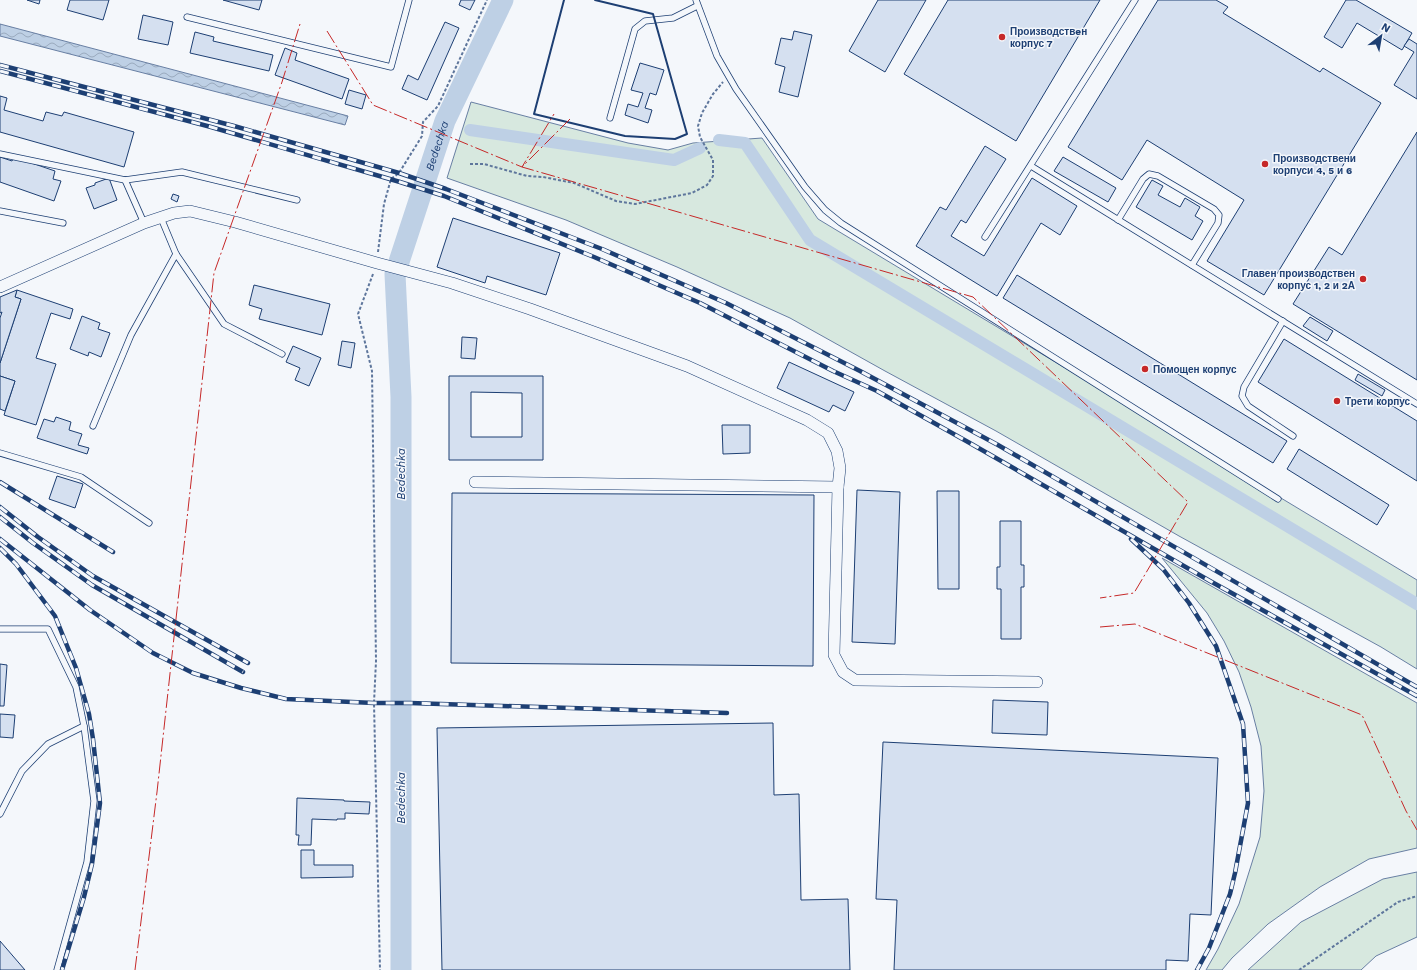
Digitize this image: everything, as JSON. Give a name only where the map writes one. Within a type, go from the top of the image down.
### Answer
[{"type":"street","points":[[0,287],[144,223],[174,213],[190,211],[235,222],[452,283],[636,346],[687,366],[807,420],[828,433],[837,451],[840,468],[838,487],[834,655],[843,672],[855,680],[1037,682]]},
{"type":"street","points":[[475,482],[838,487]]},
{"type":"lane","points":[[187,17],[391,67],[409,0]]},
{"type":"lane","points":[[985,238],[1135,0]]},
{"type":"lane","points":[[610,118],[635,29],[645,21],[673,18],[696,3],[713,48],[736,89],[805,187],[825,210],[841,223],[1278,499]]},
{"type":"lane","points":[[0,154],[125,180],[182,172],[297,200]]},
{"type":"lane","points":[[1031,166],[1417,404]]},
{"type":"lane","points":[[1118,220],[1143,179],[1149,174],[1158,176],[1214,209],[1219,215],[1218,223],[1192,265]]},
{"type":"lane","points":[[125,180],[144,223]]},
{"type":"lane","points":[[0,211],[63,223]]},
{"type":"lane","points":[[161,218],[176,254],[224,324],[282,354]]},
{"type":"lane","points":[[93,426],[131,335],[176,254]]},
{"type":"lane","points":[[1283,321],[1244,388],[1242,396],[1248,406],[1293,436]]},
{"type":"lane","points":[[0,454],[81,477],[149,523]]},
{"type":"lane","points":[[0,629],[48,629],[76,687],[84,726],[94,801],[87,862],[57,970]]},
{"type":"lane","points":[[0,814],[22,771],[48,744],[84,726]]},
{"type":"path","points":[[380,970],[374,703],[376,661],[372,371],[358,314],[380,264],[384,204],[391,179],[398,173],[422,136],[423,122],[438,106],[487,0]]},
{"type":"path","points":[[470,164],[484,164],[527,176],[574,183],[616,201],[635,204],[692,193],[707,185],[713,176],[713,160],[700,137],[698,126],[702,113],[713,94],[728,76]]},
{"type":"path","points":[[1299,970],[1398,902],[1417,896]]},
{"type":"shaded area","points":[[471,102],[628,143],[668,150],[693,143],[762,138],[818,219],[1417,580],[1417,669],[1381,647],[1179,536],[996,431],[790,318],[677,267],[566,220],[447,178]]},
{"type":"shaded area","points":[[1162,558],[1417,703],[1417,848],[1369,859],[1320,887],[1268,924],[1232,958],[1222,970],[1206,970],[1218,949],[1239,904],[1260,837],[1264,791],[1261,746],[1251,707],[1239,672],[1224,641],[1207,613]]},
{"type":"shaded area","points":[[1417,872],[1417,937],[1376,956],[1361,970],[1248,970],[1301,922],[1383,879]]},
{"type":"water","points":[[0,24],[348,116],[345,125],[0,36]]},
{"type":"building","points":[[27,0],[40,0],[39,4]]},
{"type":"building","points":[[70,0],[109,0],[103,20],[67,10]]},
{"type":"building","points":[[223,0],[262,0],[259,10]]},
{"type":"building","points":[[461,0],[475,0],[470,10],[459,5]]},
{"type":"building","points":[[878,0],[926,0],[885,72],[849,51]]},
{"type":"building","name":"Производствeн корпус 7","points":[[948,0],[1100,0],[1016,141],[904,74]]},
{"type":"building","name":"Производствени корпуси 4, 5 и 6","points":[[1158,0],[1216,0],[1228,7],[1223,13],[1320,72],[1323,68],[1381,103],[1264,295],[1207,261],[1244,200],[1147,140],[1122,180],[1068,147]]},
{"type":"building","points":[[1346,0],[1356,0],[1412,33],[1402,50],[1357,23],[1342,48],[1324,37]]},
{"type":"building","points":[[143,15],[173,22],[168,45],[138,39]]},
{"type":"building","points":[[445,22],[459,28],[427,100],[402,89],[408,75],[418,80]]},
{"type":"building","points":[[794,31],[812,35],[798,97],[779,92],[785,67],[775,64],[781,38],[792,40]]},
{"type":"building","points":[[195,32],[214,37],[213,41],[273,55],[269,71],[190,53]]},
{"type":"building","points":[[1409,39],[1417,44],[1417,99],[1394,85],[1414,52],[1404,46]]},
{"type":"building","points":[[285,48],[297,53],[295,60],[349,79],[342,99],[275,75]]},
{"type":"building","points":[[640,63],[664,70],[656,95],[650,93],[645,108],[652,110],[648,123],[625,115],[628,104],[638,107],[643,93],[631,90]]},
{"type":"building","points":[[349,90],[366,95],[362,109],[345,104]]},
{"type":"building","points":[[0,96],[7,98],[4,110],[43,121],[46,112],[62,116],[64,112],[134,132],[124,167],[0,132]]},
{"type":"building","name":"Главен производствен корпус 1, 2 и 2А","points":[[1417,132],[1417,380],[1293,304],[1329,247],[1342,255]]},
{"type":"building","points":[[985,146],[1006,159],[966,223],[961,220],[951,236],[984,256],[1032,178],[1077,206],[1060,235],[1041,223],[997,296],[916,246],[940,207],[946,210]]},
{"type":"building","points":[[0,157],[12,161],[14,157],[55,171],[53,179],[61,181],[54,201],[0,182]]},
{"type":"building","points":[[1063,157],[1116,188],[1108,202],[1054,171]]},
{"type":"building","points":[[109,178],[117,200],[94,209],[86,188]]},
{"type":"building","points":[[1152,180],[1163,186],[1158,195],[1180,207],[1185,198],[1200,207],[1195,216],[1203,221],[1192,240],[1136,207]]},
{"type":"building","points":[[173,194],[179,196],[177,202],[171,199]]},
{"type":"building","points":[[453,218],[560,253],[546,295],[487,276],[485,283],[437,267]]},
{"type":"building","name":"Помощен корпус","points":[[1017,275],[1287,441],[1273,463],[1003,298]]},
{"type":"building","points":[[254,285],[330,304],[322,335],[259,319],[262,309],[249,305]]},
{"type":"building","points":[[17,290],[73,309],[70,319],[51,313],[36,358],[56,364],[36,425],[4,415],[15,381],[0,376],[0,363],[21,299],[15,297]]},
{"type":"building","points":[[17,290],[15,297],[21,299],[0,363],[0,318],[2,312],[0,313],[0,297]]},
{"type":"building","points":[[82,316],[100,323],[98,329],[110,333],[101,357],[89,352],[88,356],[70,349]]},
{"type":"building","points":[[1310,317],[1333,331],[1327,341],[1303,326]]},
{"type":"building","points":[[462,337],[477,338],[475,359],[461,358]]},
{"type":"building","name":"Трети корпус","points":[[1284,339],[1417,421],[1417,481],[1258,382]]},
{"type":"building","points":[[342,341],[355,343],[351,368],[338,365]]},
{"type":"building","points":[[293,346],[321,358],[309,386],[295,380],[300,368],[286,362]]},
{"type":"building","points":[[789,362],[854,392],[845,411],[833,405],[829,412],[777,388]]},
{"type":"building","points":[[1358,374],[1385,390],[1382,396],[1355,380]]},
{"type":"building","points":[[0,376],[15,381],[5,411],[0,409]]},
{"type":"building","points":[[449,376],[543,376],[543,460],[449,460]],"holes":[[[471,392],[522,393],[522,437],[471,437]]]},
{"type":"building","points":[[56,417],[71,422],[69,430],[82,434],[78,445],[89,448],[87,454],[37,438],[44,419],[54,422]]},
{"type":"building","points":[[722,425],[750,425],[750,453],[723,454]]},
{"type":"building","points":[[1299,449],[1389,505],[1377,525],[1287,469]]},
{"type":"building","points":[[57,476],[83,484],[75,508],[49,499]]},
{"type":"building","points":[[857,490],[900,492],[895,644],[852,642]]},
{"type":"building","points":[[937,491],[959,491],[959,589],[938,589]]},
{"type":"building","points":[[452,493],[814,495],[813,666],[451,663]]},
{"type":"building","points":[[1000,521],[1021,521],[1021,565],[1024,565],[1024,587],[1021,587],[1021,639],[1001,639],[1001,589],[997,589],[997,567],[1000,567]]},
{"type":"building","points":[[0,664],[7,665],[4,706],[0,706]]},
{"type":"building","points":[[993,700],[1048,702],[1047,735],[992,733]]},
{"type":"building","points":[[0,714],[15,715],[13,738],[0,737]]},
{"type":"building","points":[[773,723],[774,795],[799,794],[801,900],[848,899],[850,970],[442,970],[437,728]]},
{"type":"building","points":[[883,742],[1218,758],[1211,915],[1190,914],[1188,961],[1166,960],[1166,970],[894,970],[897,900],[876,899]]},
{"type":"building","points":[[297,798],[370,802],[369,814],[345,813],[345,819],[337,820],[312,819],[311,845],[298,845],[299,835],[296,835]]},
{"type":"building","points":[[301,850],[314,850],[314,865],[353,865],[353,877],[301,878]]},
{"type":"building","points":[[0,941],[25,970],[0,970]]},
{"type":"waterway","name":"Bedechka","points":[[401,970],[401,397],[395,274],[445,121],[503,0]]},
{"type":"waterway","points":[[470,130],[674,160],[700,148]]},
{"type":"waterway","points":[[719,140],[745,143],[810,240],[1417,604]]},
{"type":"railway","points":[[0,65],[234,126],[399,173],[446,189],[602,249],[726,303],[860,371],[998,445],[1417,687]]},
{"type":"railway","points":[[0,71],[211,127],[444,196],[594,257],[700,303],[833,371],[877,391],[1210,581],[1417,696]]},
{"type":"railway","points":[[0,482],[113,552]]},
{"type":"railway","points":[[0,507],[38,537],[93,576],[248,663]]},
{"type":"railway","points":[[0,517],[33,543],[92,585],[243,672]]},
{"type":"railway","points":[[0,539],[90,610],[153,653],[193,673],[241,688],[286,699],[374,703],[727,713]]},
{"type":"railway","points":[[1131,539],[1163,569],[1189,603],[1216,646],[1243,724],[1248,803],[1235,873],[1230,894],[1209,948],[1197,970]]},
{"type":"railway","points":[[0,548],[16,564],[55,616],[76,668],[89,714],[93,739],[100,803],[92,864],[84,897],[62,970]]},
{"type":"wall","points":[[564,0],[534,114],[625,136],[675,139],[687,134],[653,14],[595,0]]},
{"type":"power","points":[[135,970],[157,792],[214,273],[282,82],[300,24]]},
{"type":"power","points":[[327,31],[373,105],[522,167],[554,114]]},
{"type":"power","points":[[570,119],[522,167],[973,297],[1188,502],[1134,593],[1100,598]]},
{"type":"power","points":[[1100,627],[1135,624],[1362,715],[1406,811],[1417,830]]},
{"type":"place","name":"Производствeн корпус 7","points":[[1002,37]]},
{"type":"place","name":"Производствени корпуси 4, 5 и 6","points":[[1265,164]]},
{"type":"place","name":"Главен производствен корпус 1, 2 и 2А","points":[[1363,279]]},
{"type":"place","name":"Помощен корпус","points":[[1145,369]]},
{"type":"place","name":"Трети корпус","points":[[1337,401]]}]
